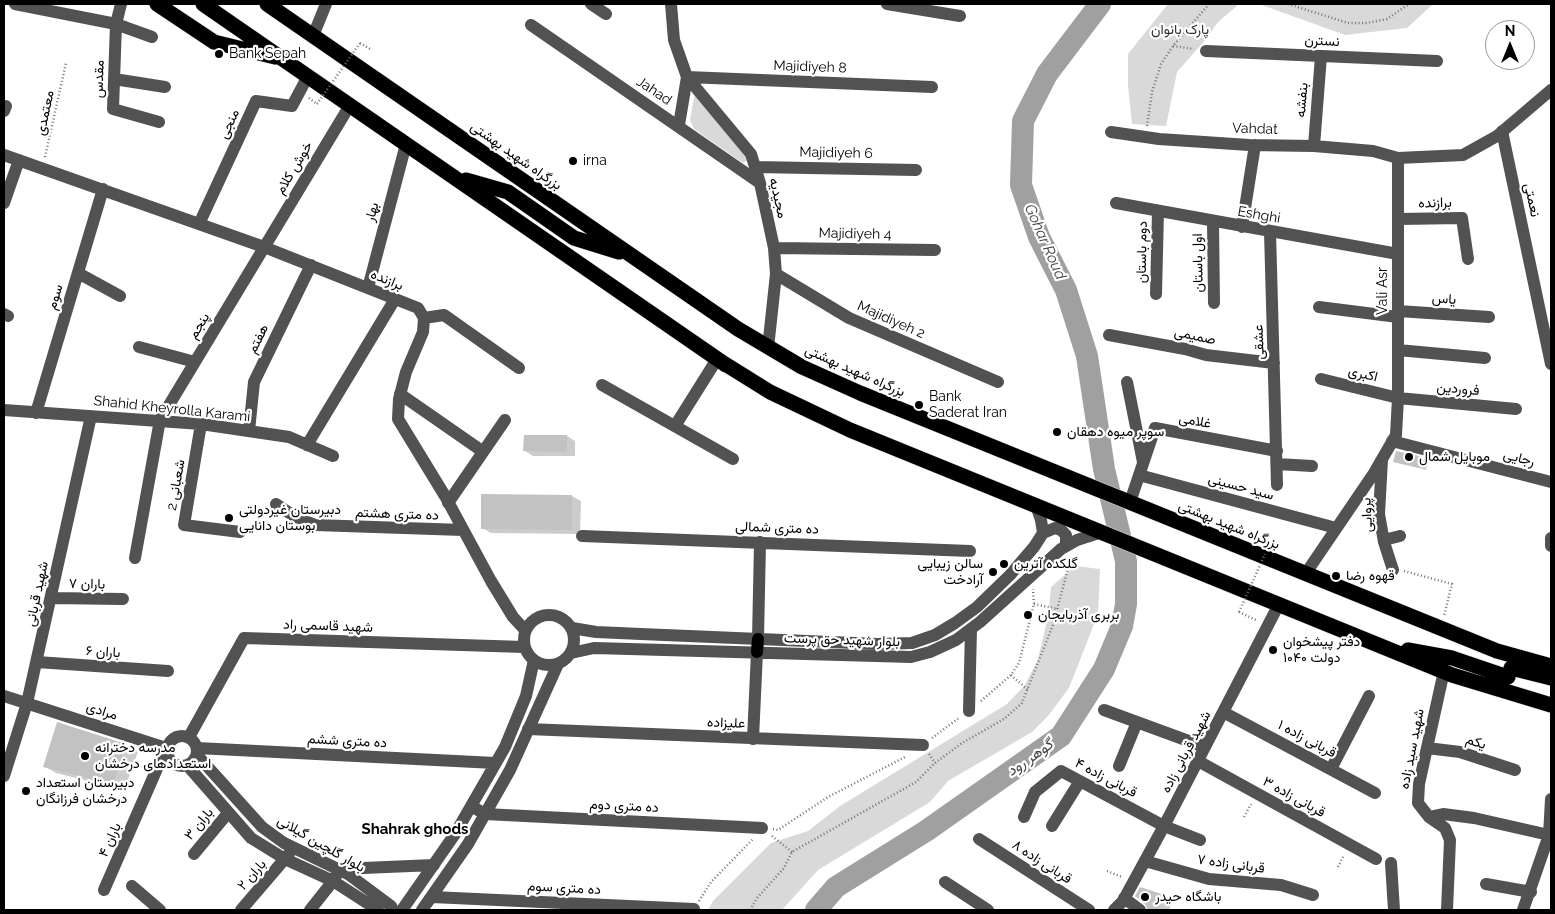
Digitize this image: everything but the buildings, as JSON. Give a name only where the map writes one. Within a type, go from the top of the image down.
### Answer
[{"type":"highway","points":[[157,4],[217,43],[281,58]]},
{"type":"highway","points":[[203,4],[722,363],[770,392],[817,415],[1444,671],[1503,692],[1551,705]]},
{"type":"highway","name":"بزرگراه شهید بهشتی","points":[[267,4],[768,348],[830,380],[1058,472],[1134,499],[1440,628],[1511,667],[1551,666]]},
{"type":"highway","points":[[283,4],[311,35]]},
{"type":"highway","points":[[454,177],[504,190],[577,240],[630,255]]},
{"type":"highway","points":[[527,228],[548,198]]},
{"type":"highway","points":[[1380,645],[1511,667],[1551,678]]},
{"type":"highway","points":[[1503,692],[1511,667]]},
{"type":"main road","points":[[756,652],[758,639]]},
{"type":"street","points":[[15,4],[116,24],[152,37]]},
{"type":"street","name":"مقدس","points":[[121,4],[116,24],[113,108],[159,122]]},
{"type":"street","points":[[311,35],[326,4]]},
{"type":"street","points":[[591,4],[606,14]]},
{"type":"street","points":[[671,4],[674,40],[687,78],[679,125]]},
{"type":"street","points":[[887,4],[960,16]]},
{"type":"street","name":"Jahad","points":[[531,25],[679,125],[760,183]]},
{"type":"street","name":"نسترن","points":[[1206,51],[1437,61]]},
{"type":"street","name":"بنفشه","points":[[1314,146],[1321,56]]},
{"type":"street","name":"منجی","points":[[199,224],[256,100],[292,106],[308,76]]},
{"type":"street","name":"Majidiyeh 8","points":[[687,78],[932,88]]},
{"type":"street","name":"مجیدیه","points":[[687,78],[751,154],[755,166],[774,248],[776,274],[768,348]]},
{"type":"street","points":[[114,79],[166,87]]},
{"type":"street","points":[[1398,158],[1462,155],[1502,131],[1551,90]]},
{"type":"street","name":"خوش کلام","points":[[264,247],[350,105]]},
{"type":"street","name":"نعمتی","points":[[1502,131],[1550,357]]},
{"type":"street","name":"Vahdat","points":[[1112,132],[1145,137],[1372,151],[1398,158]]},
{"type":"street","name":"بهار","points":[[368,288],[406,144]]},
{"type":"street","points":[[1242,227],[1255,145]]},
{"type":"street","name":"برازنده","points":[[4,154],[311,265],[418,308],[424,318]]},
{"type":"street","name":"Vali Asr","points":[[1306,573],[1396,435],[1398,398],[1398,158]]},
{"type":"street","points":[[4,203],[18,160]]},
{"type":"street","name":"Majidiyeh 6","points":[[755,166],[916,170]]},
{"type":"street","name":"سوم","points":[[36,413],[103,189]]},
{"type":"street","name":"Eshghi","points":[[1116,203],[1398,254]]},
{"type":"street","name":"دوم باستان","points":[[1156,294],[1158,211]]},
{"type":"street","name":"برازنده","points":[[1398,219],[1462,218],[1468,259]]},
{"type":"street","name":"اول باستان","points":[[1213,221],[1214,303]]},
{"type":"street","name":"عشقی","points":[[1270,232],[1277,485]]},
{"type":"street","name":"پنجم","points":[[160,420],[264,247]]},
{"type":"street","name":"Majidiyeh 4","points":[[774,248],[935,250]]},
{"type":"street","name":"هفتم","points":[[249,431],[254,382],[311,265]]},
{"type":"street","points":[[78,273],[120,296]]},
{"type":"street","name":"Majidiyeh 2","points":[[776,274],[849,318],[998,382]]},
{"type":"street","points":[[307,445],[395,299]]},
{"type":"street","name":"یاس","points":[[1319,307],[1398,314],[1489,317]]},
{"type":"street","points":[[519,368],[444,315],[424,318],[423,332],[406,372],[400,394],[398,419],[448,502],[513,617],[525,630]]},
{"type":"street","name":"صمیمی","points":[[1109,335],[1185,349],[1206,355],[1274,363]]},
{"type":"street","points":[[139,347],[194,362]]},
{"type":"street","points":[[1398,350],[1484,358]]},
{"type":"street","points":[[674,426],[722,363]]},
{"type":"street","name":"اکبری","points":[[1321,379],[1398,398]]},
{"type":"street","points":[[1128,382],[1143,462]]},
{"type":"street","points":[[602,385],[733,459]]},
{"type":"street","points":[[400,394],[482,451]]},
{"type":"street","name":"فروردین","points":[[1398,398],[1516,409]]},
{"type":"street","name":"Shahid Kheyrolla Karami","points":[[4,410],[201,424],[289,437],[333,456]]},
{"type":"street","name":"شهید قربانی","points":[[4,776],[28,703],[91,416]]},
{"type":"street","points":[[135,558],[160,420]]},
{"type":"street","points":[[448,502],[505,420]]},
{"type":"street","name":"شعبانی 2","points":[[201,424],[184,525],[240,532]]},
{"type":"street","name":"غلامی","points":[[1134,499],[1139,475],[1155,428],[1277,458]]},
{"type":"street","name":"رجایی","points":[[1392,441],[1551,482]]},
{"type":"street","name":"پروایی","points":[[1382,457],[1379,514],[1393,570]]},
{"type":"street","points":[[1277,458],[1312,466]]},
{"type":"street","name":"سید حسینی","points":[[1139,475],[1336,528]]},
{"type":"street","name":"ده متری هشتم","points":[[276,504],[294,516],[315,525],[463,530]]},
{"type":"street","points":[[1036,505],[1043,533],[1055,528],[1061,530],[1066,535],[1069,548]]},
{"type":"street","name":"بلوار شهید حق پرست","points":[[571,653],[594,648],[911,657],[930,652],[956,640],[1069,548],[1102,532]]},
{"type":"street","name":"بلوار شهید حق پرست","points":[[572,628],[596,632],[878,644],[912,643],[935,635],[977,607],[1010,575],[1034,548],[1043,533]]},
{"type":"street","name":"ده متری شمالی","points":[[582,536],[970,551]]},
{"type":"street","points":[[1384,540],[1400,536]]},
{"type":"street","points":[[1551,538],[1551,546]]},
{"type":"street","points":[[758,639],[760,542]]},
{"type":"street","name":"باران ۷","points":[[51,598],[123,599]]},
{"type":"street","name":"شهید قربانی زاده","points":[[1114,910],[1124,898],[1164,826],[1279,604]]},
{"type":"street","points":[[422,910],[468,844],[510,770],[558,664],[571,653],[574,636],[572,628],[560,617],[544,614],[536,618],[525,630],[524,647],[534,660],[541,664],[558,664]]},
{"type":"street","points":[[969,711],[971,629]]},
{"type":"street","name":"شهید قاسمی راد","points":[[189,737],[244,638],[524,647]]},
{"type":"street","points":[[753,739],[756,652]]},
{"type":"street","points":[[402,910],[434,865],[495,763],[526,696],[534,660]]},
{"type":"street","name":"باران ۶","points":[[37,662],[168,671]]},
{"type":"street","name":"شهید سید زاده","points":[[1444,671],[1427,748],[1418,803],[1429,816],[1444,828],[1450,840],[1447,910]]},
{"type":"street","name":"مرادی","points":[[4,696],[166,748]]},
{"type":"street","points":[[1331,769],[1369,696]]},
{"type":"street","points":[[1104,710],[1205,747]]},
{"type":"street","name":"قربانی زاده ۱","points":[[1223,712],[1375,793]]},
{"type":"street","points":[[1119,766],[1137,722]]},
{"type":"street","name":"علیزاده","points":[[528,730],[923,745]]},
{"type":"street","points":[[180,736],[189,737],[197,752],[187,766],[178,766],[170,761],[166,748],[171,740],[180,736]]},
{"type":"street","name":"باران ۴","points":[[104,890],[166,748]]},
{"type":"street","name":"یکم","points":[[1427,748],[1460,752],[1515,770]]},
{"type":"street","name":"ده متری ششم","points":[[197,752],[495,763]]},
{"type":"street","name":"بلوار گلچین گیلانی","points":[[197,752],[262,827],[294,848],[340,869],[391,906],[393,910]]},
{"type":"street","name":"قربانی زاده ۳","points":[[1198,761],[1376,859]]},
{"type":"street","name":"بلوار گلچین گیلانی","points":[[187,766],[251,838],[286,859],[333,881],[378,910]]},
{"type":"street","name":"قربانی زاده ۴","points":[[1024,817],[1035,792],[1061,771],[1164,826],[1200,840]]},
{"type":"street","points":[[1052,826],[1080,781]]},
{"type":"street","points":[[1523,910],[1531,892],[1549,835],[1550,798]]},
{"type":"street","points":[[471,806],[485,814]]},
{"type":"street","name":"باران ۳","points":[[194,854],[228,813]]},
{"type":"street","name":"ده متری دوم","points":[[485,814],[762,828]]},
{"type":"street","points":[[1429,816],[1443,814],[1474,818],[1549,835]]},
{"type":"street","name":"قربانی زاده ۸","points":[[978,839],[1089,910]]},
{"type":"street","name":"باران ۲","points":[[241,910],[294,848]]},
{"type":"street","name":"قربانی زاده ۷","points":[[1145,861],[1209,879],[1281,885],[1313,895]]},
{"type":"street","points":[[1391,863],[1394,910]]},
{"type":"street","points":[[310,910],[340,869],[434,865]]},
{"type":"street","points":[[945,882],[988,910]]},
{"type":"street","points":[[1486,884],[1531,892]]},
{"type":"street","points":[[132,886],[160,910]]},
{"type":"street","name":"ده متری سوم","points":[[432,897],[551,906],[694,909]]},
{"type":"street","points":[[1124,898],[1140,910]]},
{"type":"path","points":[[1145,137],[1152,92],[1161,64],[1173,46],[1209,4]]},
{"type":"path","points":[[1288,4],[1348,23],[1368,23],[1387,19],[1409,4]]},
{"type":"path","points":[[317,104],[360,43],[370,50]]},
{"type":"path","points":[[1173,46],[1206,51]]},
{"type":"path","name":"معتمدی","points":[[42,168],[66,63]]},
{"type":"path","points":[[750,910],[757,898],[784,868],[792,852],[916,782],[935,763],[962,743],[1004,719],[1022,703],[1058,609],[1072,553],[1069,548]]},
{"type":"path","points":[[1252,618],[1239,612],[1265,554]]},
{"type":"path","points":[[1393,570],[1429,576],[1452,584],[1440,628]]},
{"type":"path","points":[[1034,604],[1058,609]]},
{"type":"path","points":[[1010,674],[1028,690]]},
{"type":"path","points":[[1244,817],[1256,794]]},
{"type":"path","points":[[762,828],[792,852]]},
{"type":"path","points":[[1107,871],[1133,882]]},
{"type":"green space","name":"پارک بانوان","points":[[1168,4],[1239,4],[1217,23],[1208,37],[1177,72],[1166,126],[1132,124],[1128,86],[1128,54]]},
{"type":"green space","points":[[1259,4],[1433,4],[1407,28],[1345,35]]},
{"type":"green space","points":[[695,93],[748,160],[743,163],[694,129],[690,120]]},
{"type":"green space","points":[[1075,566],[1100,569],[1098,614],[1069,688],[1048,716],[1032,732],[948,781],[930,802],[818,870],[782,910],[708,910],[713,901],[771,843],[808,831],[840,806],[1007,704],[1025,685],[1038,659],[1048,617],[1051,587]]},
{"type":"waterway","name":"گوهر رود","points":[[816,910],[836,887],[926,831],[1061,736],[1104,669],[1122,626],[1126,604],[1126,561],[1104,469],[1087,356],[1066,290],[1039,237],[1021,185],[1023,121],[1047,74],[1100,4]]},
{"type":"place","name":"Bank Sepah","points":[[219,54]]},
{"type":"place","name":"irna","points":[[573,161]]},
{"type":"place","name":"Bank Saderat Iran","points":[[919,405]]},
{"type":"place","name":"سوپر میوه دهقان","points":[[1057,432]]},
{"type":"place","name":"موبایل شمال","points":[[1409,457]]},
{"type":"place","name":"دبیرستان غیردولتی بوستان دانایی","points":[[229,518]]},
{"type":"place","name":"گلکده آترین","points":[[1004,564]]},
{"type":"place","name":"سالن زیبایی آرادخت","points":[[993,572]]},
{"type":"place","name":"قهوه رضا","points":[[1336,576]]},
{"type":"place","name":"بربری آذربایجان","points":[[1028,615]]},
{"type":"place","name":"دفتر پیشخوان دولت ۱۰۴۰","points":[[1273,650]]},
{"type":"place","name":"مدرسه دخترانه استعدادهای درخشان","points":[[85,756]]},
{"type":"place","name":"دبیرستان استعداد درخشان فرزانگان","points":[[26,791]]},
{"type":"place","name":"باشگاه حیدر","points":[[1145,897]]},
{"type":"district","name":"Shahrak ghods","points":[[415,829]]},
{"type":"water label","name":"Gohar Roud","points":[[1045,242]]}]
